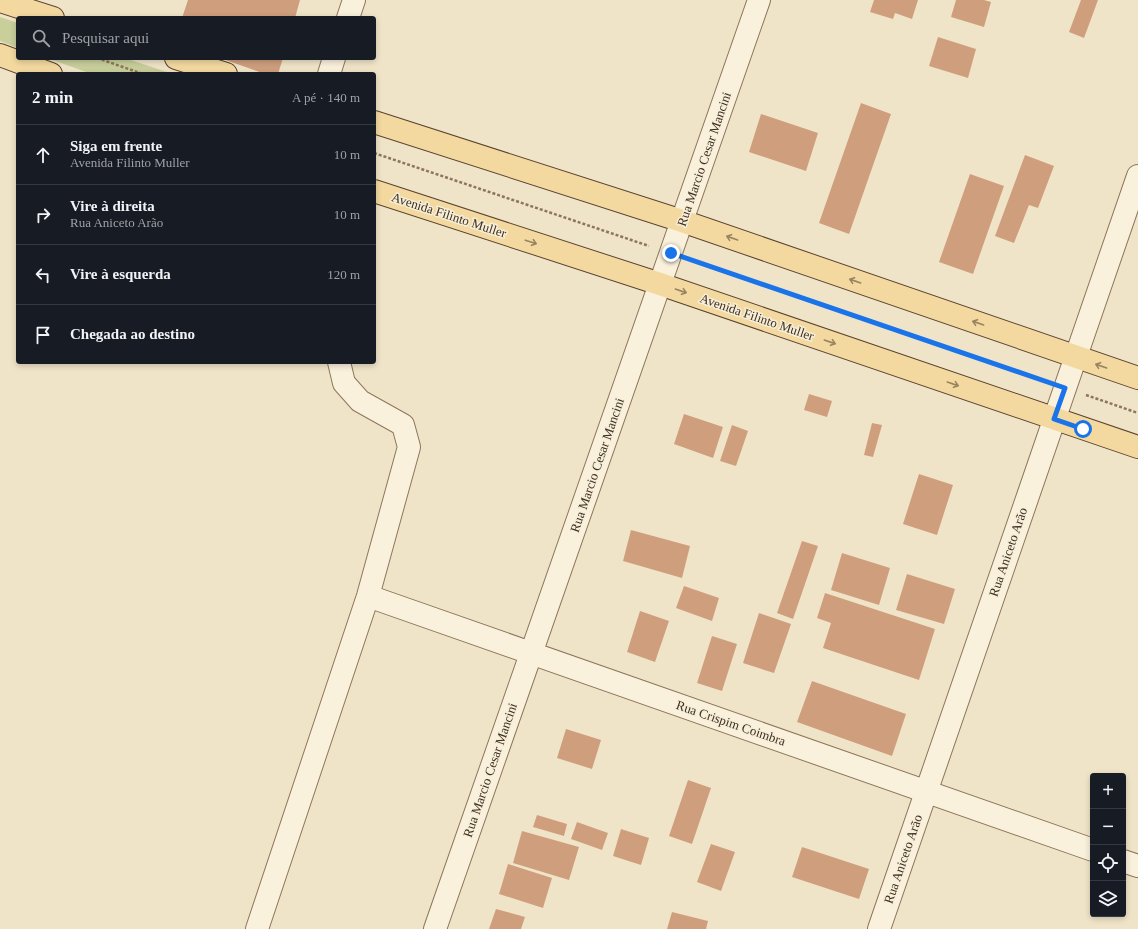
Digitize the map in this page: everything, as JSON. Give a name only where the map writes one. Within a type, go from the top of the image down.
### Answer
[{"type":"main road","points":[[0,1],[47,16]]},
{"type":"main road","points":[[0,55],[46,72]]},
{"type":"main road","points":[[182,60],[220,72]]},
{"type":"main road","points":[[376,123],[682,221],[1138,378]]},
{"type":"main road","name":"Avenida Filinto Muller","points":[[376,192],[660,284],[1138,447]]},
{"type":"street","points":[[349,16],[354,0]]},
{"type":"street","name":"Rua Marcio Cesar Mancini","points":[[435,929],[759,0]]},
{"type":"street","points":[[330,72],[333,60]]},
{"type":"street","name":"Rua Aniceto Arão","points":[[879,929],[1138,176]]},
{"type":"street","points":[[258,929],[368,596],[409,447],[403,425],[360,401],[344,383],[339,364]]},
{"type":"street","name":"Rua Crispim Coimbra","points":[[368,596],[1090,849]]},
{"type":"street","points":[[1126,862],[1138,866]]},
{"type":"path","points":[[103,60],[137,72]]},
{"type":"path","points":[[376,154],[1138,413]]},
{"type":"green space","points":[[0,17],[16,22],[16,47],[0,41]]},
{"type":"green space","points":[[53,60],[131,60],[167,72],[86,72]]},
{"type":"building","points":[[188,0],[300,0],[296,16],[183,16]]},
{"type":"building","points":[[874,0],[918,0],[912,19],[895,13],[893,19],[870,12]]},
{"type":"building","points":[[956,0],[984,0],[991,2],[984,27],[951,17]]},
{"type":"building","points":[[1081,0],[1098,0],[1084,38],[1069,32]]},
{"type":"building","points":[[938,37],[976,49],[968,78],[929,66]]},
{"type":"building","points":[[226,60],[282,60],[279,72],[259,72]]},
{"type":"building","points":[[861,103],[891,114],[849,234],[819,223]]},
{"type":"building","points":[[761,114],[818,133],[806,171],[749,152]]},
{"type":"building","points":[[1025,155],[1054,166],[1038,208],[1029,205],[1014,243],[995,236]]},
{"type":"building","points":[[970,174],[1004,186],[973,274],[939,262]]},
{"type":"building","points":[[809,394],[832,401],[827,417],[804,410]]},
{"type":"building","points":[[684,414],[723,427],[713,458],[674,444]]},
{"type":"building","points":[[872,423],[882,425],[873,457],[864,455]]},
{"type":"building","points":[[732,425],[748,431],[736,466],[720,461]]},
{"type":"building","points":[[919,474],[953,485],[937,535],[903,524]]},
{"type":"building","points":[[631,530],[690,546],[682,578],[623,561]]},
{"type":"building","points":[[802,541],[818,546],[793,619],[777,613]]},
{"type":"building","points":[[842,553],[890,568],[879,605],[831,590]]},
{"type":"building","points":[[907,574],[955,589],[944,624],[896,610]]},
{"type":"building","points":[[684,586],[719,598],[712,621],[676,608]]},
{"type":"building","points":[[825,593],[935,629],[919,680],[823,648],[831,623],[817,618]]},
{"type":"building","points":[[640,611],[669,621],[655,662],[627,652]]},
{"type":"building","points":[[759,613],[791,624],[774,673],[743,663]]},
{"type":"building","points":[[712,636],[737,644],[722,691],[697,683]]},
{"type":"building","points":[[812,681],[906,714],[892,756],[797,722]]},
{"type":"building","points":[[566,729],[601,740],[592,769],[557,758]]},
{"type":"building","points":[[688,780],[711,788],[692,844],[669,836]]},
{"type":"building","points":[[537,815],[567,824],[564,836],[533,827]]},
{"type":"building","points":[[577,822],[608,833],[602,850],[571,839]]},
{"type":"building","points":[[621,829],[649,838],[641,865],[613,856]]},
{"type":"building","points":[[522,831],[579,847],[569,880],[513,863]]},
{"type":"building","points":[[711,844],[735,852],[721,891],[697,882]]},
{"type":"building","points":[[802,847],[869,869],[859,899],[792,877]]},
{"type":"building","points":[[508,864],[552,878],[543,908],[499,894]]},
{"type":"building","points":[[496,909],[525,917],[521,929],[489,929]]},
{"type":"building","points":[[672,912],[708,921],[706,929],[667,929]]},
{"type":"route","points":[[671,253],[1065,388],[1054,419],[1083,429]]}]
